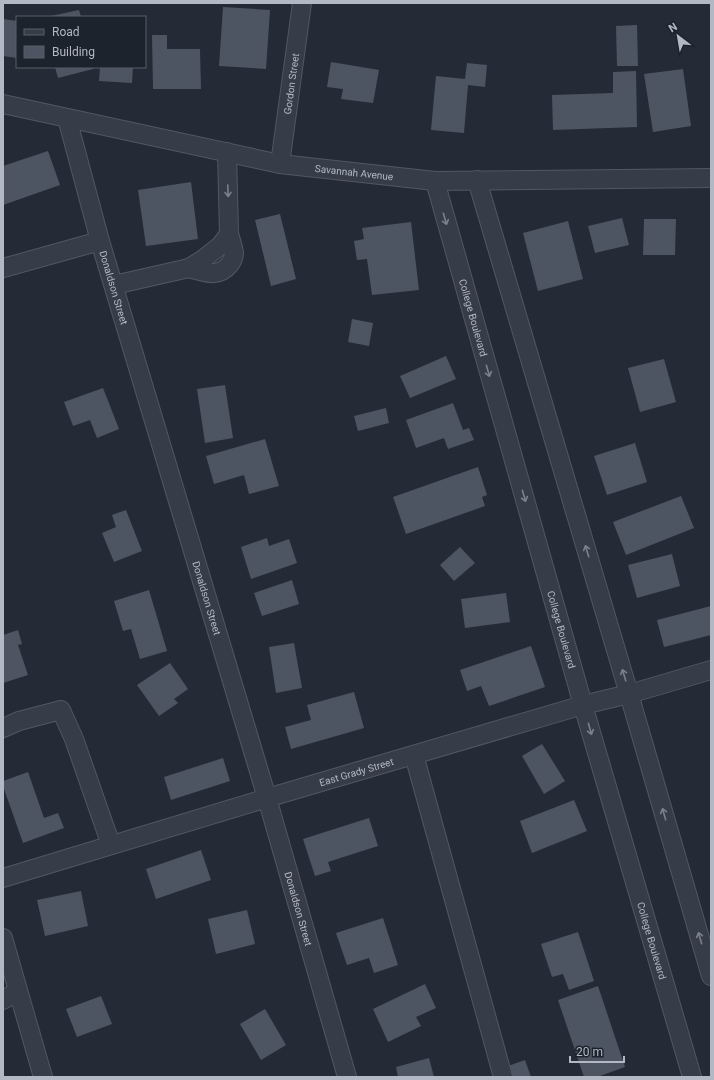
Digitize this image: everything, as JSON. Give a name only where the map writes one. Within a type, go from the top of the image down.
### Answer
[{"type":"street","name":"Gordon Street","points":[[280,164],[302,3]]},
{"type":"street","name":"Savannah Avenue","points":[[3,104],[280,164],[435,181],[711,178]]},
{"type":"street","name":"Donaldson Street","points":[[67,118],[100,242],[267,798],[347,1077]]},
{"type":"street","points":[[114,285],[189,268],[221,245],[229,234],[227,152]]},
{"type":"street","points":[[477,180],[711,976]]},
{"type":"street","name":"College Boulevard","points":[[435,181],[583,705],[692,1077]]},
{"type":"street","points":[[3,268],[100,242]]},
{"type":"street","name":"East Grady Street","points":[[3,878],[267,798],[583,705],[629,694],[711,670]]},
{"type":"street","points":[[3,728],[19,721],[61,710],[74,739],[111,845]]},
{"type":"street","points":[[414,755],[503,1077]]},
{"type":"street","points":[[3,938],[11,996],[43,1077]]},
{"type":"building","points":[[223,7],[270,10],[266,69],[219,66]]},
{"type":"building","points":[[79,10],[81,16],[51,16]]},
{"type":"building","points":[[3,19],[16,21],[16,58],[3,56]]},
{"type":"building","points":[[637,25],[638,66],[617,66],[616,26]]},
{"type":"building","points":[[152,35],[167,35],[167,49],[200,49],[201,89],[153,89]]},
{"type":"building","points":[[331,62],[379,70],[373,103],[341,99],[343,89],[327,87]]},
{"type":"building","points":[[467,63],[487,65],[485,87],[468,85],[464,133],[431,130],[436,76],[465,79]]},
{"type":"building","points":[[55,68],[93,68],[93,69],[58,78]]},
{"type":"building","points":[[100,68],[133,68],[132,83],[99,81]]},
{"type":"building","points":[[683,69],[691,126],[653,132],[644,74]]},
{"type":"building","points":[[636,71],[637,127],[553,130],[552,95],[613,93],[613,72]]},
{"type":"building","points":[[48,151],[60,185],[3,205],[3,166]]},
{"type":"building","points":[[191,182],[198,239],[146,246],[138,190]]},
{"type":"building","points":[[280,214],[296,279],[271,286],[255,220]]},
{"type":"building","points":[[622,218],[629,245],[595,253],[588,226]]},
{"type":"building","points":[[644,219],[676,219],[675,255],[643,255]]},
{"type":"building","points":[[568,221],[583,279],[538,291],[523,233]]},
{"type":"building","points":[[411,222],[419,290],[372,295],[367,259],[357,260],[354,241],[364,239],[362,228]]},
{"type":"building","points":[[352,319],[373,323],[369,346],[348,342]]},
{"type":"building","points":[[446,356],[456,379],[410,398],[400,376]]},
{"type":"building","points":[[664,359],[676,402],[640,412],[628,368]]},
{"type":"building","points":[[225,385],[233,438],[205,443],[197,389]]},
{"type":"building","points":[[103,388],[119,429],[97,438],[90,420],[73,426],[64,402]]},
{"type":"building","points":[[453,403],[463,430],[469,428],[474,440],[448,449],[444,438],[416,448],[406,420]]},
{"type":"building","points":[[386,408],[389,423],[358,431],[354,416]]},
{"type":"building","points":[[265,439],[279,486],[249,494],[244,475],[214,484],[206,456]]},
{"type":"building","points":[[635,443],[647,482],[607,495],[594,456]]},
{"type":"building","points":[[478,467],[487,495],[482,497],[485,506],[406,534],[393,497]]},
{"type":"building","points":[[681,496],[694,528],[626,555],[613,522]]},
{"type":"building","points":[[126,510],[142,551],[114,562],[102,533],[116,527],[112,515]]},
{"type":"building","points":[[267,538],[269,546],[289,539],[297,563],[251,579],[241,547]]},
{"type":"building","points":[[460,547],[475,563],[454,581],[440,565]]},
{"type":"building","points":[[672,554],[680,586],[637,598],[628,565]]},
{"type":"building","points":[[292,580],[299,604],[262,616],[254,593]]},
{"type":"building","points":[[149,590],[167,651],[140,659],[131,629],[123,631],[114,601]]},
{"type":"building","points":[[506,593],[510,622],[465,628],[461,599]]},
{"type":"building","points":[[711,606],[711,635],[664,647],[657,620]]},
{"type":"building","points":[[18,630],[22,644],[18,645],[28,675],[3,683],[3,635]]},
{"type":"building","points":[[294,643],[302,688],[276,693],[269,647]]},
{"type":"building","points":[[531,646],[545,687],[489,706],[481,686],[467,691],[460,670]]},
{"type":"building","points":[[170,663],[188,689],[174,699],[178,703],[159,716],[137,685]]},
{"type":"building","points":[[354,692],[364,728],[291,749],[285,727],[311,720],[307,705]]},
{"type":"building","points":[[542,744],[565,781],[544,794],[522,756]]},
{"type":"building","points":[[223,758],[230,781],[171,800],[164,777]]},
{"type":"building","points":[[28,772],[44,818],[58,813],[64,828],[23,843],[3,786],[3,781]]},
{"type":"building","points":[[574,800],[587,831],[532,853],[520,821]]},
{"type":"building","points":[[369,818],[378,846],[328,862],[331,871],[315,876],[303,839]]},
{"type":"building","points":[[201,850],[211,880],[156,899],[146,869]]},
{"type":"building","points":[[81,891],[88,926],[45,936],[37,900]]},
{"type":"building","points":[[247,910],[255,944],[216,954],[208,919]]},
{"type":"building","points":[[383,918],[398,965],[374,973],[369,958],[347,965],[336,933]]},
{"type":"building","points":[[578,932],[594,981],[569,990],[563,974],[552,977],[541,944]]},
{"type":"building","points":[[425,984],[436,1008],[416,1017],[421,1026],[388,1042],[373,1009]]},
{"type":"building","points":[[598,986],[625,1067],[597,1077],[584,1077],[558,1000]]},
{"type":"building","points":[[101,996],[112,1024],[77,1037],[66,1009]]},
{"type":"building","points":[[265,1009],[286,1045],[261,1060],[240,1024]]},
{"type":"building","points":[[429,1058],[434,1077],[398,1077],[396,1067]]},
{"type":"building","points":[[525,1060],[531,1077],[509,1077],[505,1067]]}]
